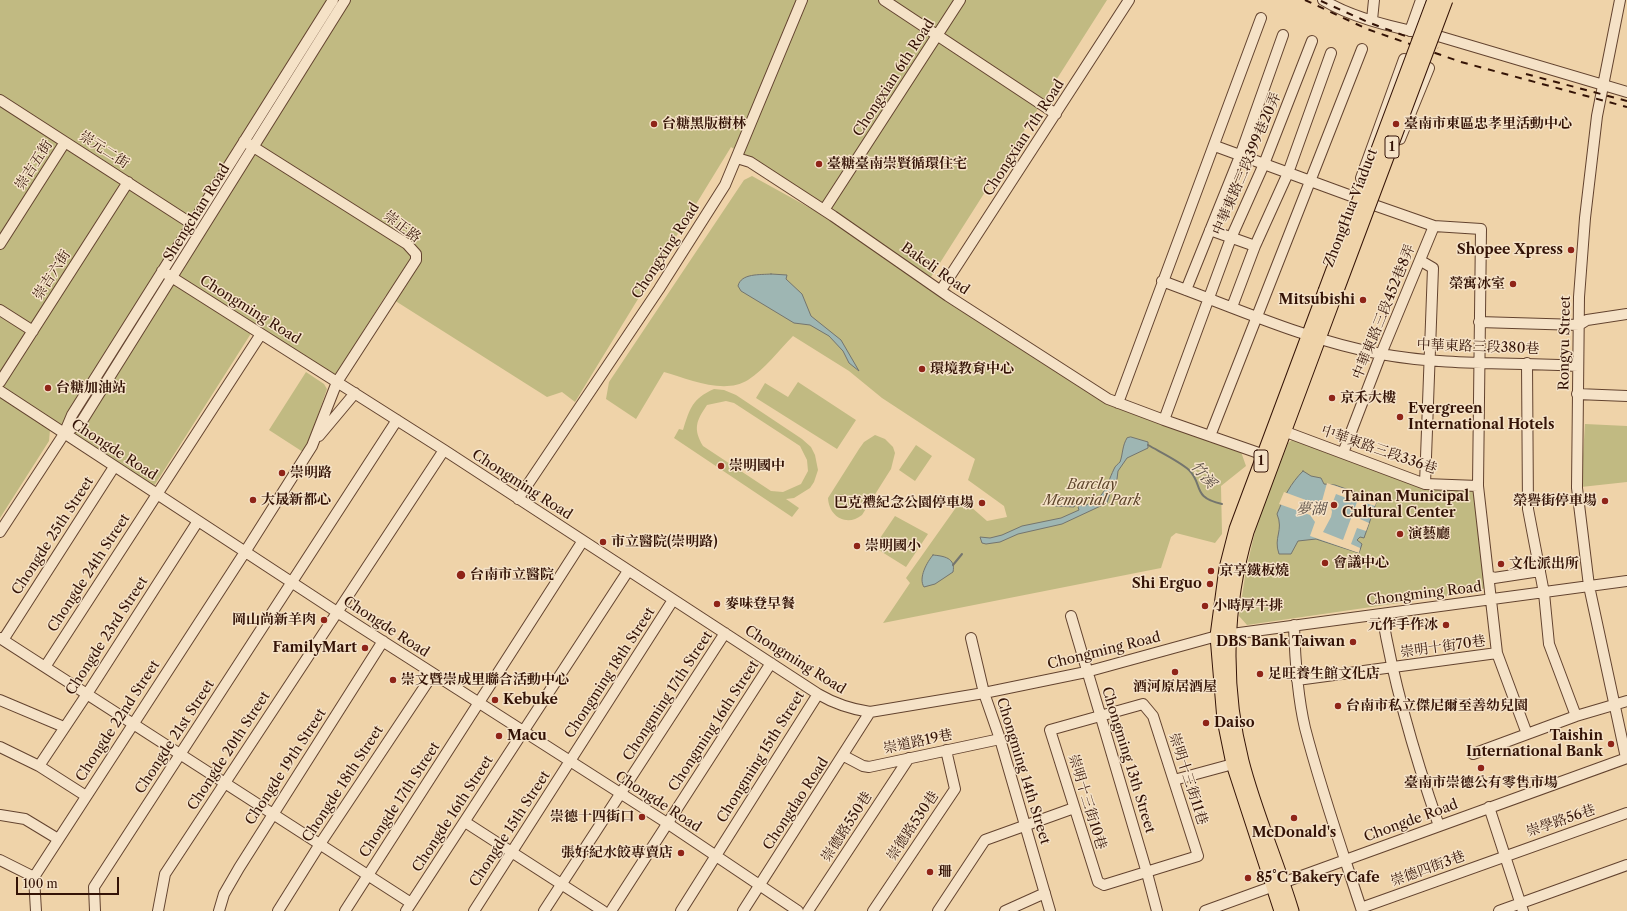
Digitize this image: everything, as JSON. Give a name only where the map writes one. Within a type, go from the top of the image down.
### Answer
[{"type":"main road","name":"ZhongHua Viaduct","points":[[1330,292],[1434,0]]},
{"type":"main road","name":"ZhongHua Viaduct","points":[[1330,292],[1446,0]]},
{"type":"main road","name":"1","points":[[1292,911],[1278,885],[1233,764],[1224,720],[1223,635],[1229,553],[1236,529],[1279,429],[1330,292]]},
{"type":"main road","name":"1","points":[[1223,635],[1229,651],[1234,715],[1242,761],[1278,885],[1281,911]]},
{"type":"street","name":"Shengchan Road","points":[[0,532],[64,434],[72,415],[333,0]]},
{"type":"street","name":"Shengchan Road","points":[[64,434],[82,421],[255,147],[345,0]]},
{"type":"street","name":"Chongxing Road","points":[[518,499],[689,243],[725,185],[738,158],[802,0]]},
{"type":"street","points":[[884,0],[1056,114]]},
{"type":"street","name":"Chongxian 6th Road","points":[[824,210],[960,0]]},
{"type":"street","name":"Chongxian 7th Road","points":[[941,290],[1129,0]]},
{"type":"street","points":[[1372,20],[1374,0]]},
{"type":"street","points":[[1410,31],[1421,0]]},
{"type":"street","points":[[1438,36],[1451,0]]},
{"type":"street","name":"Rongyu Street","points":[[1620,0],[1596,116],[1585,218],[1579,297],[1580,325],[1577,394],[1577,488],[1589,586],[1616,705],[1626,758]]},
{"type":"street","points":[[1328,2],[1372,20],[1410,31],[1438,36],[1627,92]]},
{"type":"street","points":[[1118,403],[1162,281],[1215,146],[1261,18]]},
{"type":"street","points":[[1186,290],[1240,156],[1283,35]]},
{"type":"street","name":"中華東路三段399巷20弄","points":[[1164,420],[1231,238],[1264,164],[1312,41]]},
{"type":"street","points":[[1210,436],[1362,49]]},
{"type":"street","points":[[1232,307],[1255,246],[1288,173],[1331,53]]},
{"type":"street","points":[[1404,59],[1429,68],[1374,205],[1328,333],[1313,337],[1306,325],[1404,59]]},
{"type":"street","name":"崇元二街","points":[[1,103],[65,142],[192,224]]},
{"type":"street","name":"崇正路","points":[[244,141],[407,244],[416,254],[413,266],[337,382]]},
{"type":"street","name":"崇吉五街","points":[[0,244],[65,142]]},
{"type":"street","points":[[1215,146],[1354,196]]},
{"type":"street","name":"Bakeli Road","points":[[738,158],[750,162],[824,210],[941,290],[1118,403],[1268,456]]},
{"type":"street","name":"崇吉六街","points":[[0,382],[128,182]]},
{"type":"street","points":[[1374,205],[1434,226],[1481,229],[1478,362],[1478,486],[1497,653],[1527,734]]},
{"type":"street","name":"中華東路三段452巷8弄","points":[[1343,453],[1381,354],[1421,261],[1434,226]]},
{"type":"street","points":[[1210,230],[1255,246]]},
{"type":"street","points":[[1421,261],[1433,268],[1426,484]]},
{"type":"street","name":"Chongming Road","points":[[162,271],[444,450],[582,542],[818,694],[845,707],[870,712],[984,693],[1086,672],[1223,635],[1627,581]]},
{"type":"street","name":"中華東路三段380巷","points":[[1162,281],[1313,337],[1381,354],[1431,361],[1527,363],[1578,366]]},
{"type":"street","points":[[0,310],[33,331]]},
{"type":"street","points":[[1479,322],[1580,325],[1587,320],[1627,314]]},
{"type":"street","name":"Chongde 24th Street","points":[[46,667],[261,334]]},
{"type":"street","points":[[1527,363],[1528,509],[1544,593],[1549,644],[1576,716]]},
{"type":"street","points":[[312,446],[337,382]]},
{"type":"street","name":"Chongde Road","points":[[0,391],[156,495],[479,704],[667,823],[798,911]]},
{"type":"street","points":[[312,446],[355,393]]},
{"type":"street","points":[[1577,394],[1627,396]]},
{"type":"street","name":"Chongde 21st Street","points":[[95,911],[94,887],[397,420]]},
{"type":"street","name":"中華東路三段336巷","points":[[1279,429],[1426,484],[1478,486]]},
{"type":"street","name":"Chongde 22nd Street","points":[[34,877],[312,446]]},
{"type":"street","name":"Chongde 20th Street","points":[[158,911],[165,874],[444,450]]},
{"type":"street","name":"Chongde 25th Street","points":[[2,639],[114,467]]},
{"type":"street","name":"Chongde 23rd Street","points":[[39,766],[198,521]]},
{"type":"street","name":"Chongde 17th Street","points":[[345,911],[582,542]]},
{"type":"street","name":"Chongde 16th Street","points":[[409,907],[628,571]]},
{"type":"street","points":[[1489,576],[1494,578],[1540,571]]},
{"type":"street","name":"Chongming 18th Street","points":[[570,762],[673,600]]},
{"type":"street","points":[[1382,614],[1392,668],[1420,772],[1439,826]]},
{"type":"street","name":"Chongming 13th Street","points":[[1071,616],[1086,672],[1147,873],[1157,911]]},
{"type":"street","points":[[1294,625],[1297,680],[1305,726],[1345,860],[1362,910]]},
{"type":"street","name":"Chongming 17th Street","points":[[544,911],[725,633]]},
{"type":"street","name":"Chongming 14th Street","points":[[971,638],[984,693],[1000,739],[1050,911]]},
{"type":"street","points":[[2,639],[369,875],[409,907]]},
{"type":"street","name":"Chongde 19th Street","points":[[219,911],[224,894],[273,813],[383,641]]},
{"type":"street","name":"崇明十街70巷","points":[[1297,680],[1497,653]]},
{"type":"street","name":"Chongming 16th Street","points":[[611,911],[771,663]]},
{"type":"street","name":"Chongde 18th Street","points":[[278,911],[320,844],[433,674]]},
{"type":"street","name":"Chongming 15th Street","points":[[681,911],[818,694]]},
{"type":"street","points":[[0,700],[64,727]]},
{"type":"street","points":[[1473,754],[1576,716],[1627,701]]},
{"type":"street","name":"崇明十三街11巷","points":[[1100,716],[1143,704],[1153,716],[1198,856],[1147,873]]},
{"type":"street","name":"Chongdao Road","points":[[743,911],[844,756],[870,712]]},
{"type":"street","name":"崇明十三街10巷","points":[[1100,716],[1050,730],[1098,882],[1104,885],[1147,873]]},
{"type":"street","name":"崇道路19巷","points":[[844,756],[866,767],[1000,739]]},
{"type":"street","points":[[0,747],[39,766],[86,796]]},
{"type":"street","name":"崇德路530巷","points":[[873,911],[955,789],[946,750]]},
{"type":"street","name":"崇德路550巷","points":[[808,911],[909,758]]},
{"type":"street","name":"Chongde Road","points":[[1205,911],[1626,758]]},
{"type":"street","name":"Chongde 15th Street","points":[[474,911],[570,762]]},
{"type":"street","points":[[1174,780],[1233,764]]},
{"type":"street","points":[[1490,807],[1522,907]]},
{"type":"street","points":[[938,911],[985,840],[1074,808]]},
{"type":"street","name":"崇學路56巷","points":[[1505,856],[1627,813]]},
{"type":"street","points":[[0,815],[25,819],[58,839]]},
{"type":"street","points":[[465,822],[603,911]]},
{"type":"street","name":"崇德四街3巷","points":[[1362,910],[1505,856]]},
{"type":"street","points":[[0,860],[34,877],[36,911]]},
{"type":"street","points":[[1499,911],[1522,907],[1627,865]]},
{"type":"street","points":[[1005,911],[1045,894]]},
{"type":"green space","points":[[0,0],[1107,0],[931,277],[819,202],[731,147],[575,402],[562,392],[547,397],[386,295],[335,376],[304,357],[257,324],[154,486],[0,387]]},
{"type":"green space","name":"Barclay Memorial Park","points":[[752,176],[830,219],[941,296],[1120,409],[1240,449],[1246,466],[1221,486],[1222,534],[1215,543],[1176,533],[1171,537],[1161,568],[883,623],[910,583],[906,578],[962,499],[987,521],[1007,517],[1004,506],[968,480],[975,459],[882,398],[849,371],[793,336],[754,376],[739,384],[717,386],[695,382],[664,372],[636,419],[606,399],[609,382],[744,180]]},
{"type":"green space","points":[[306,372],[324,384],[327,389],[312,432],[303,452],[269,430]]},
{"type":"green space","points":[[798,382],[856,420],[837,449],[756,398],[765,383],[788,397]]},
{"type":"green space","points":[[714,389],[724,390],[736,395],[802,439],[811,447],[815,455],[818,470],[814,482],[810,488],[794,498],[786,499],[799,508],[792,517],[674,438],[679,429],[683,430],[693,405]],"holes":[[[726,401],[734,403],[800,446],[807,460],[808,471],[801,484],[783,492],[771,491],[703,446],[698,435],[697,425],[700,416],[707,405]]]},
{"type":"green space","points":[[0,397],[50,430],[49,441],[0,518]]},
{"type":"green space","points":[[1585,424],[1627,426],[1627,482],[1581,487]]},
{"type":"green space","points":[[875,435],[885,439],[893,447],[895,453],[891,469],[862,515],[850,520],[845,520],[835,515],[829,505],[828,498],[864,442]]},
{"type":"green space","points":[[1298,439],[1428,487],[1473,491],[1486,584],[1482,591],[1247,625],[1239,616],[1246,570],[1257,523],[1288,443],[1292,440]]},
{"type":"green space","points":[[916,445],[932,456],[915,481],[899,470]]},
{"type":"green space","points":[[895,516],[928,534],[906,567],[874,547]]},
{"type":"water","points":[[771,274],[787,275],[786,279],[802,294],[811,316],[841,340],[859,371],[849,363],[843,351],[829,336],[810,325],[794,323],[741,291],[738,286],[743,279],[747,277]]},
{"type":"water","points":[[1131,437],[1148,442],[1148,448],[1127,458],[1118,471],[1117,479],[1113,484],[1107,503],[1062,524],[1018,534],[1000,542],[986,544],[982,543],[980,537],[990,538],[1002,535],[1022,526],[1061,518],[1079,510],[1078,507],[1080,505],[1084,506],[1097,499],[1104,491],[1114,468],[1120,462],[1127,438]]},
{"type":"water","name":"夢湖","points":[[1303,471],[1311,476],[1321,478],[1324,484],[1335,485],[1377,500],[1373,512],[1370,511],[1367,514],[1371,518],[1364,538],[1360,537],[1357,540],[1362,544],[1359,553],[1316,539],[1298,541],[1291,554],[1279,554],[1277,543],[1279,520],[1277,514],[1294,481]]},
{"type":"water","points":[[1058,496],[1077,503],[1074,507],[1055,506],[1053,503]]},
{"type":"water","points":[[933,555],[945,557],[951,561],[953,564],[953,572],[935,584],[924,587],[922,583],[923,575],[928,562]]},
{"type":"pier","points":[[1327,483],[1377,500],[1375,506],[1366,503],[1360,519],[1369,523],[1366,531],[1357,528],[1351,544],[1360,548],[1359,553],[1310,536],[1315,522],[1310,515],[1279,504],[1284,492],[1314,503],[1322,501]],"holes":[[[1336,494],[1357,502],[1343,540],[1323,532],[1331,517],[1331,507]]]},
{"type":"waterway","name":"竹溪","points":[[1148,445],[1175,460],[1189,470],[1202,494],[1206,498],[1222,504]]},
{"type":"waterway","points":[[953,565],[962,554]]},
{"type":"railway","points":[[1305,0],[1367,29],[1461,62],[1627,107]]},
{"type":"railway","points":[[1321,1],[1370,23],[1438,48]]},
{"type":"railway","points":[[1526,74],[1627,101]]},
{"type":"place","name":"台糖黑版樹林","points":[[654,124]]},
{"type":"place","name":"臺南市東區忠孝里活動中心","points":[[1396,124]]},
{"type":"place","name":"臺糖臺南崇賢循環住宅","points":[[819,164]]},
{"type":"place","name":"Shopee Xpress","points":[[1571,250]]},
{"type":"place","name":"榮寓冰室","points":[[1513,284]]},
{"type":"place","name":"Mitsubishi","points":[[1363,300]]},
{"type":"place","name":"環境教育中心","points":[[922,369]]},
{"type":"place","name":"台糖加油站","points":[[48,388]]},
{"type":"place","name":"京禾大樓","points":[[1332,398]]},
{"type":"place","name":"Evergreen International Hotels","points":[[1400,417]]},
{"type":"place","name":"崇明國中","points":[[721,466]]},
{"type":"place","name":"崇明路","points":[[282,473]]},
{"type":"place","name":"大晟新都心","points":[[253,500]]},
{"type":"place","name":"榮譽街停車場","points":[[1605,501]]},
{"type":"place","name":"巴克禮紀念公園停車場","points":[[982,503]]},
{"type":"place","name":"Tainan Municipal Cultural Center","points":[[1334,505]]},
{"type":"place","name":"演藝廳","points":[[1400,534]]},
{"type":"place","name":"市立醫院(崇明路)","points":[[603,542]]},
{"type":"place","name":"崇明國小","points":[[857,546]]},
{"type":"place","name":"會議中心","points":[[1325,563]]},
{"type":"place","name":"文化派出所","points":[[1501,564]]},
{"type":"place","name":"京享鐵板燒","points":[[1211,571]]},
{"type":"place","name":"台南市立醫院","points":[[461,575]]},
{"type":"place","name":"Shi Erguo","points":[[1210,584]]},
{"type":"place","name":"麥味登早餐","points":[[717,604]]},
{"type":"place","name":"小時厚牛排","points":[[1205,606]]},
{"type":"place","name":"岡山尚新羊肉","points":[[324,620]]},
{"type":"place","name":"元作手作冰","points":[[1446,625]]},
{"type":"place","name":"DBS Bank Taiwan","points":[[1353,642]]},
{"type":"place","name":"FamilyMart","points":[[365,648]]},
{"type":"place","name":"酒河原居酒屋","points":[[1175,672]]},
{"type":"place","name":"足旺養生館文化店","points":[[1260,674]]},
{"type":"place","name":"崇文暨崇成里聯合活動中心","points":[[393,680]]},
{"type":"place","name":"Kebuke","points":[[495,700]]},
{"type":"place","name":"台南市私立傑尼爾至善幼兒園","points":[[1338,706]]},
{"type":"place","name":"Daiso","points":[[1206,723]]},
{"type":"place","name":"Macu","points":[[499,736]]},
{"type":"place","name":"Taishin International Bank","points":[[1611,744]]},
{"type":"place","name":"臺南市崇德公有零售市場","points":[[1481,768]]},
{"type":"place","name":"崇德十四街口","points":[[642,817]]},
{"type":"place","name":"McDonald's","points":[[1294,818]]},
{"type":"place","name":"張好紀水餃專賣店","points":[[681,853]]},
{"type":"place","name":"珊","points":[[930,872]]},
{"type":"place","name":"85°C Bakery Cafe","points":[[1248,878]]}]
